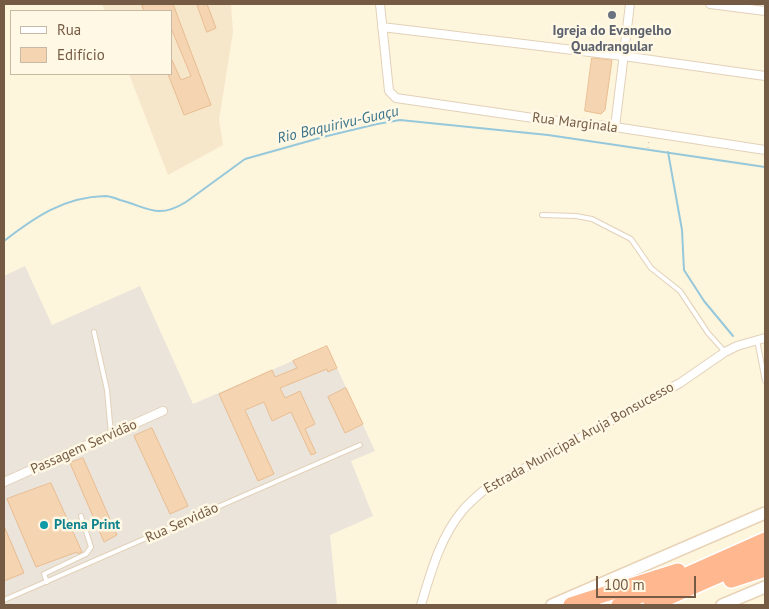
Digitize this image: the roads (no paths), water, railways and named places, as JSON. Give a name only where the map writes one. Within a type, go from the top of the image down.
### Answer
[{"type":"highway","points":[[619,605],[765,540]]},
{"type":"highway","points":[[571,605],[657,577],[718,561]]},
{"type":"highway","points":[[651,605],[762,561]]},
{"type":"street","points":[[380,4],[382,27],[623,56],[765,76]]},
{"type":"street","points":[[615,127],[630,4]]},
{"type":"street","points":[[710,4],[765,11]]},
{"type":"street","name":"Rua Marginala","points":[[382,27],[389,91],[396,98],[540,119],[615,127],[765,150]]},
{"type":"street","name":"Estrada Municipal Aruja Bonsucesso","points":[[421,605],[434,562],[449,530],[463,510],[483,491],[680,383],[725,352],[737,346],[761,339]]},
{"type":"street","name":"Passagem Servidão","points":[[4,482],[164,411]]},
{"type":"street","points":[[552,605],[765,514]]},
{"type":"street","points":[[722,605],[765,587]]},
{"type":"lane","points":[[542,215],[576,216],[592,219],[631,238],[651,268],[680,291],[708,333],[725,352]]},
{"type":"lane","points":[[94,332],[106,390],[111,434]]},
{"type":"lane","points":[[761,339],[765,381]]},
{"type":"lane","name":"Rua Servidão","points":[[4,600],[360,445]]},
{"type":"lane","points":[[46,582],[44,574],[86,554],[91,547],[81,516]]},
{"type":"waterway","name":"Rio Baquirivu-Guaçu","points":[[4,241],[39,216],[76,200],[109,196],[152,210],[167,210],[186,202],[245,159],[327,136],[400,120],[548,135],[765,167]]},
{"type":"waterway","points":[[668,152],[682,230],[684,270],[704,301],[733,336]]},
{"type":"place","name":"Igreja do Evangelho Quadrangular","points":[[612,15]]},
{"type":"place","name":"Plena Print","points":[[44,525]]}]
